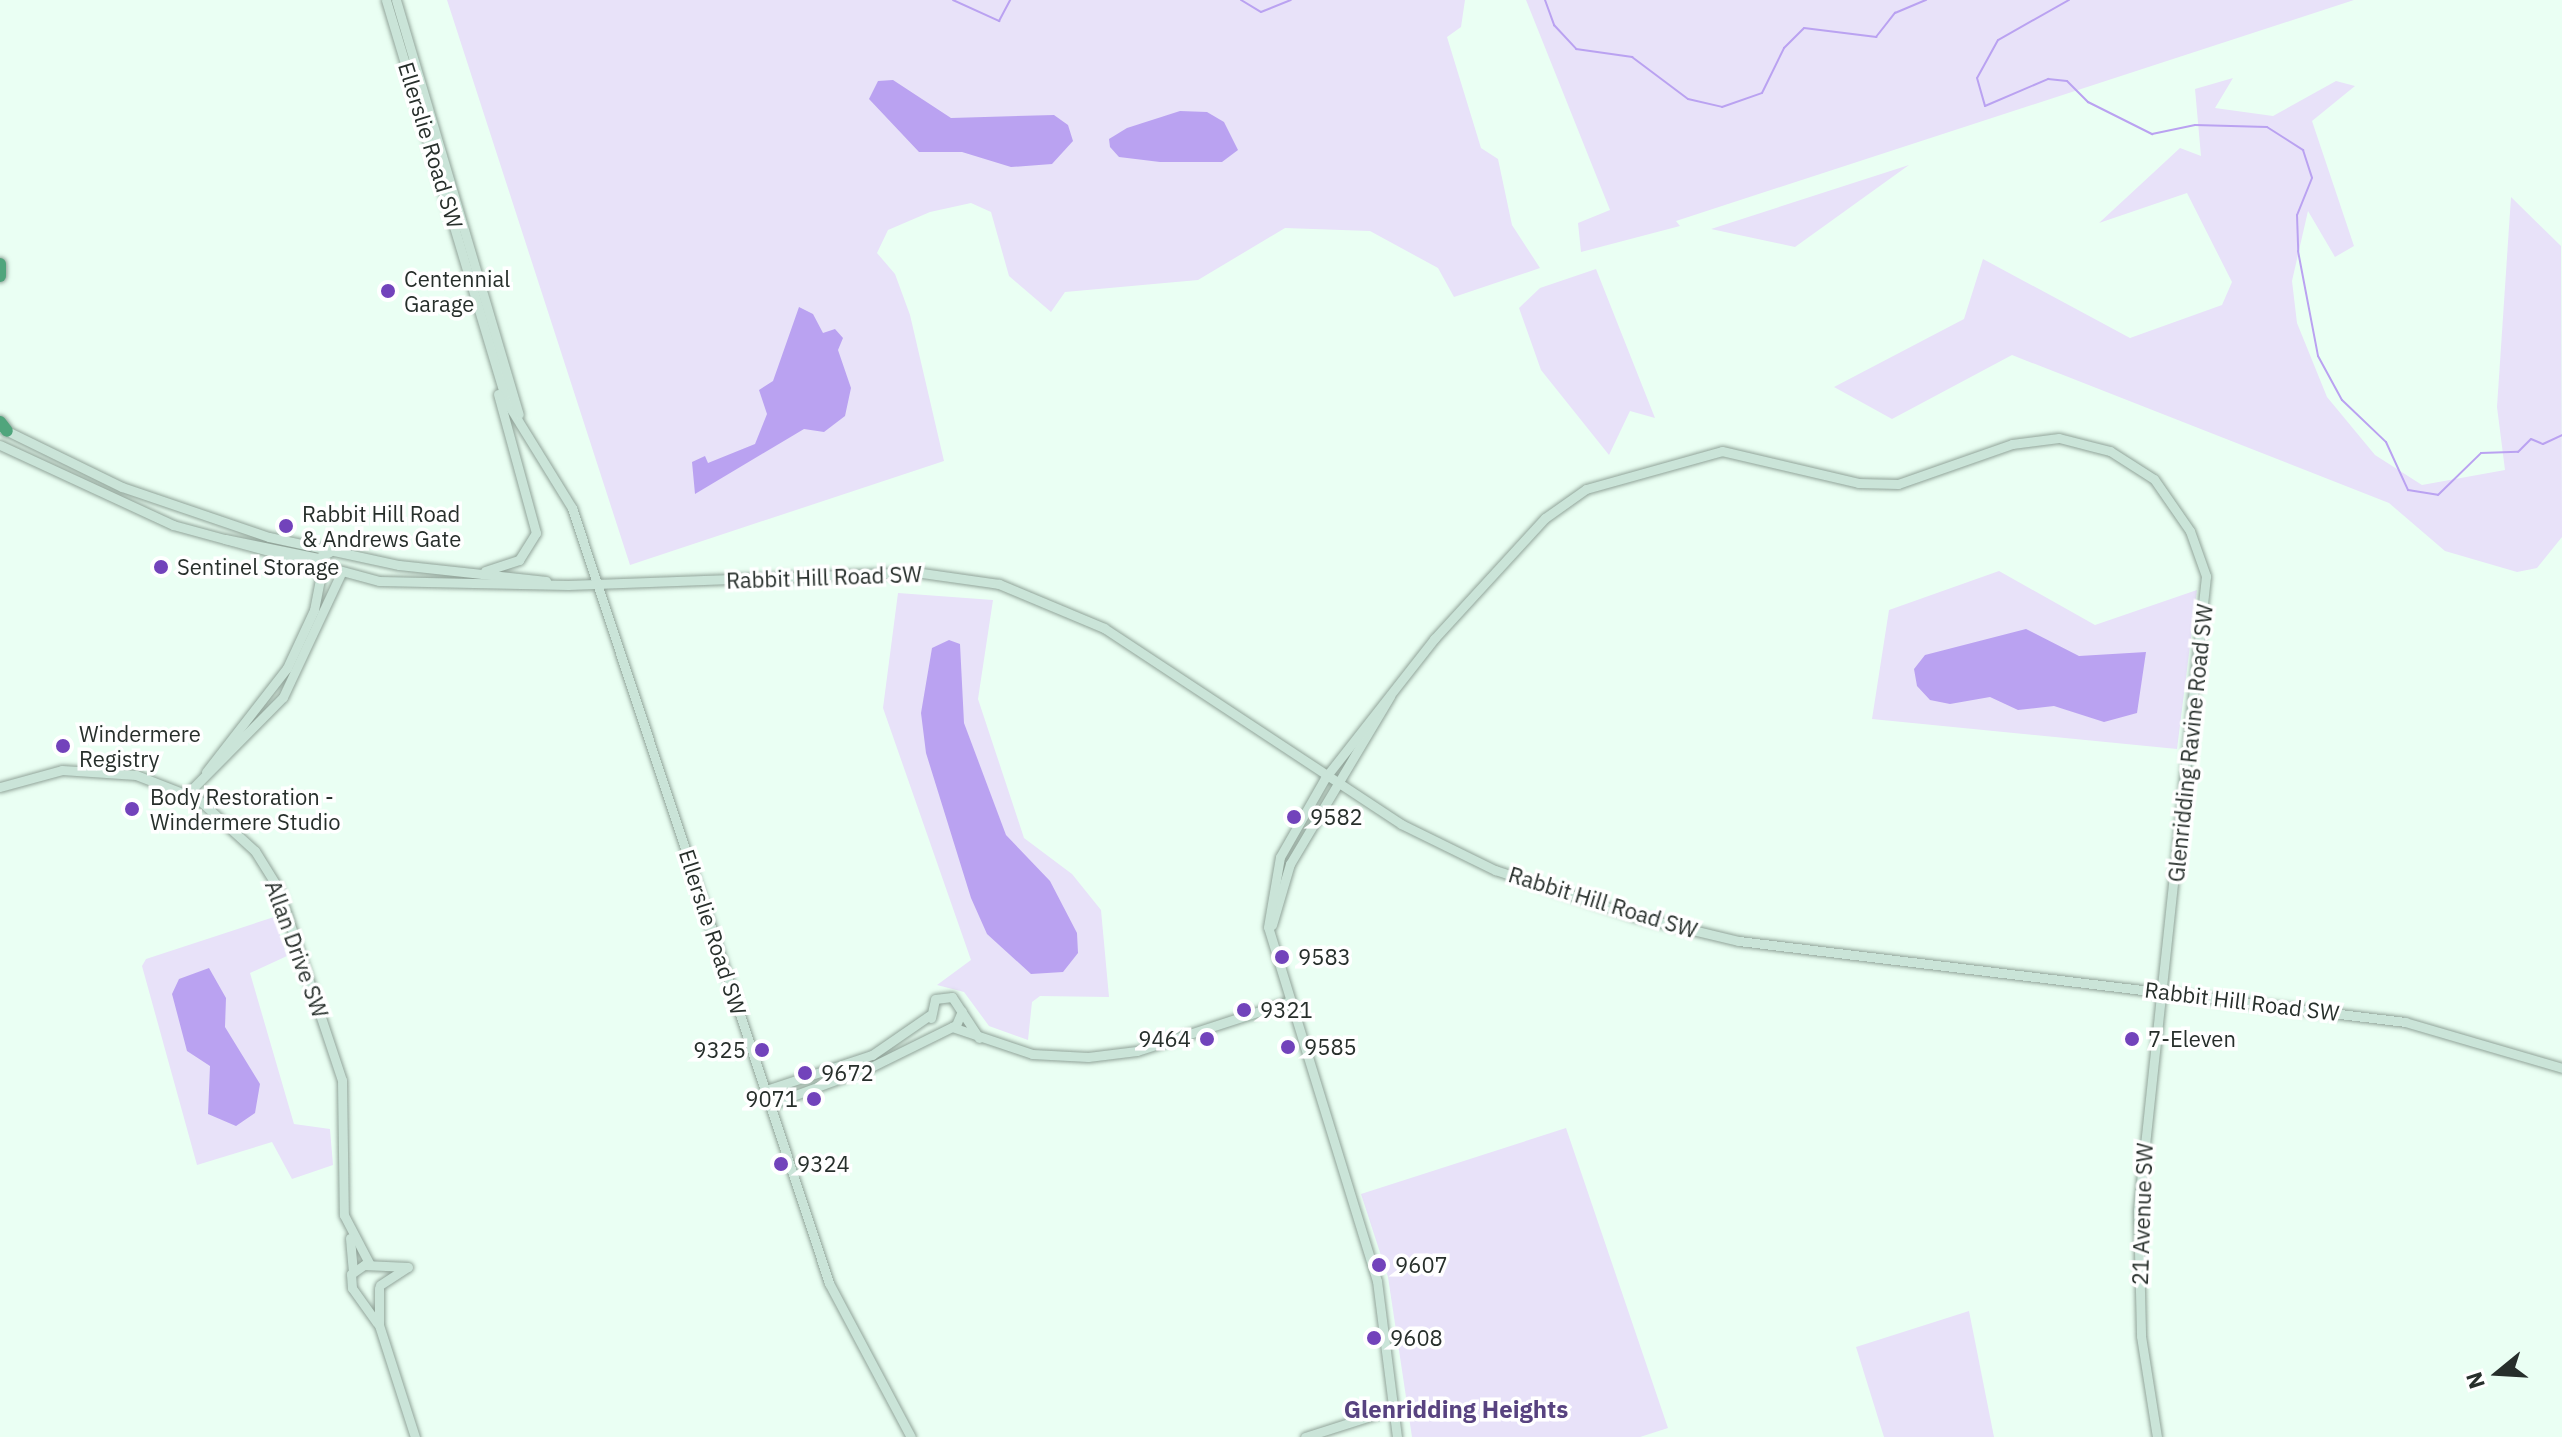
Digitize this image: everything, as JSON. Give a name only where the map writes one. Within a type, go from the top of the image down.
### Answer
[{"type":"highway","points":[[0,264],[0,276]]},
{"type":"main road","name":"Ellerslie Road SW","points":[[386,0],[506,401],[572,508],[843,1316],[911,1437]]},
{"type":"main road","name":"Ellerslie Road SW","points":[[396,0],[523,424]]},
{"type":"main road","points":[[475,574],[519,560],[533,543],[537,520],[485,328]]},
{"type":"main road","name":"Rabbit Hill Road SW","points":[[2,427],[158,501],[330,552],[568,585]]},
{"type":"main road","name":"Glenridding Ravine Road SW","points":[[1390,696],[1536,528],[1597,485],[1712,452],[1883,485],[2038,439],[2110,451],[2169,496],[2206,576],[2162,991]]},
{"type":"main road","name":"Rabbit Hill Road SW","points":[[0,445],[100,495],[213,539],[322,569],[402,583],[568,585],[915,572],[1024,591],[1104,628],[1325,778],[1495,870],[1634,916],[1739,941],[2405,1022],[2562,1068]]},
{"type":"main road","points":[[213,539],[318,558],[330,552]]},
{"type":"main road","points":[[188,793],[287,668],[314,610],[322,569]]},
{"type":"main road","points":[[188,793],[239,749],[283,697],[341,573]]},
{"type":"main road","points":[[1390,696],[1325,778],[1275,871],[1268,915],[1273,952],[1373,1265],[1397,1437]]},
{"type":"main road","points":[[1273,952],[1273,918],[1290,864],[1390,696]]},
{"type":"main road","name":"Allan Drive SW","points":[[0,787],[62,770],[100,769],[188,793],[255,851],[290,920],[344,1089],[342,1186],[350,1234],[353,1271],[350,1284],[360,1295]]},
{"type":"main road","name":"21 Avenue SW","points":[[2157,1437],[2137,1255],[2162,991]]},
{"type":"main road","points":[[766,1090],[872,1055],[930,1015],[944,995],[962,1011],[979,1039]]},
{"type":"main road","points":[[930,1015],[947,1027],[1032,1054],[1111,1055],[1288,1002]]},
{"type":"main road","points":[[771,1104],[857,1073],[947,1027],[962,1011]]},
{"type":"main road","name":"Allan Drive SW","points":[[350,1234],[372,1266],[379,1286]]},
{"type":"main road","points":[[353,1271],[372,1266],[408,1267],[360,1295],[379,1325],[415,1437]]},
{"type":"main road","points":[[379,1286],[379,1325]]},
{"type":"main road","points":[[1305,1437],[1393,1409]]},
{"type":"shaded area","points":[[447,0],[1465,0],[1461,27],[1447,37],[1481,148],[1498,159],[1512,225],[1540,268],[1454,297],[1438,268],[1370,231],[1285,228],[1198,280],[1065,292],[1051,312],[1009,276],[991,212],[971,203],[930,212],[888,230],[877,253],[895,274],[910,315],[944,461],[630,565]]},
{"type":"shaded area","points":[[1526,0],[2354,0],[1676,221],[1680,226],[1581,252],[1578,223],[1610,210]]},
{"type":"shaded area","points":[[2233,78],[2215,108],[2273,116],[2336,81],[2355,86],[2312,121],[2354,246],[2335,257],[2308,211],[2292,281],[2297,323],[2327,397],[2375,455],[2422,485],[2505,470],[2497,407],[2511,197],[2561,246],[2562,537],[2537,568],[2517,572],[2445,551],[2389,503],[2012,355],[1892,419],[1834,387],[1964,319],[1983,259],[2130,338],[2222,305],[2232,282],[2187,193],[2099,223],[2180,148],[2201,156],[2195,89]]},
{"type":"shaded area","points":[[893,80],[951,118],[1054,115],[1068,125],[1073,141],[1052,164],[1011,167],[962,152],[919,152],[869,99],[878,81]]},
{"type":"shaded area","points":[[1180,111],[1207,112],[1224,122],[1238,150],[1222,162],[1160,162],[1119,157],[1110,147],[1109,139],[1127,128]]},
{"type":"shaded area","points":[[1909,165],[1795,247],[1711,229]]},
{"type":"shaded area","points":[[1596,269],[1655,418],[1630,411],[1609,455],[1541,370],[1519,308],[1540,288]]},
{"type":"shaded area","points":[[799,307],[813,314],[823,333],[835,329],[843,338],[838,350],[851,388],[845,416],[824,432],[804,429],[695,494],[692,462],[705,456],[708,463],[755,444],[767,414],[759,390],[773,381]]},
{"type":"shaded area","points":[[1999,571],[2095,625],[2197,590],[2177,749],[1872,719],[1889,610]]},
{"type":"shaded area","points":[[898,593],[993,600],[978,699],[1024,838],[1072,874],[1101,910],[1109,997],[1040,996],[1032,1002],[1028,1040],[989,1026],[964,992],[937,985],[971,960],[883,708]]},
{"type":"shaded area","points":[[2026,629],[2079,656],[2146,652],[2137,713],[2104,722],[2054,706],[2018,710],[1990,697],[1950,704],[1930,700],[1917,686],[1914,669],[1925,655]]},
{"type":"shaded area","points":[[949,640],[960,644],[964,723],[1006,835],[1050,881],[1077,933],[1078,953],[1063,972],[1031,974],[987,934],[971,898],[926,753],[921,713],[932,648]]},
{"type":"shaded area","points":[[274,917],[287,956],[250,973],[294,1124],[330,1129],[333,1165],[292,1179],[272,1142],[197,1165],[142,966],[146,959]]},
{"type":"shaded area","points":[[209,968],[226,998],[225,1027],[260,1084],[255,1113],[236,1126],[208,1114],[210,1066],[187,1051],[172,994],[179,979]]},
{"type":"shaded area","points":[[1566,1128],[1668,1428],[1640,1437],[1412,1437],[1388,1277],[1361,1194]]},
{"type":"shaded area","points":[[1969,1311],[1994,1437],[1884,1437],[1856,1347]]},
{"type":"waterway","points":[[953,0],[999,21],[1010,0]]},
{"type":"waterway","points":[[1241,0],[1261,12],[1291,0]]},
{"type":"waterway","points":[[1545,0],[1554,25],[1576,49],[1632,57],[1688,99],[1722,107],[1762,93],[1784,48],[1804,28],[1876,37],[1895,13],[1926,0]]},
{"type":"waterway","points":[[2069,0],[1998,40],[1977,78],[1985,106],[2048,79],[2067,81],[2088,102],[2152,134],[2195,125],[2267,127],[2303,150],[2312,178],[2297,215],[2298,251],[2318,356],[2342,400],[2386,442],[2408,490],[2438,495],[2481,453],[2518,452],[2531,439],[2543,444],[2562,435]]},
{"type":"place","name":"Centennial Garage","points":[[388,291]]},
{"type":"place","name":"Rabbit Hill Road & Andrews Gate","points":[[286,526]]},
{"type":"place","name":"Sentinel Storage","points":[[161,567]]},
{"type":"place","name":"Windermere Registry","points":[[63,746]]},
{"type":"place","name":"Body Restoration - Windermere Studio","points":[[132,809]]},
{"type":"place","name":"9582","points":[[1294,817]]},
{"type":"place","name":"9583","points":[[1282,957]]},
{"type":"place","name":"9321","points":[[1244,1010]]},
{"type":"place","name":"9464","points":[[1207,1039]]},
{"type":"place","name":"7-Eleven","points":[[2132,1039]]},
{"type":"place","name":"9585","points":[[1288,1047]]},
{"type":"place","name":"9325","points":[[762,1050]]},
{"type":"place","name":"9672","points":[[805,1073]]},
{"type":"place","name":"9071","points":[[814,1099]]},
{"type":"place","name":"9324","points":[[781,1164]]},
{"type":"place","name":"9607","points":[[1379,1265]]},
{"type":"place","name":"9608","points":[[1374,1338]]},
{"type":"district","name":"Glenridding Heights","points":[[1456,1410]]}]
